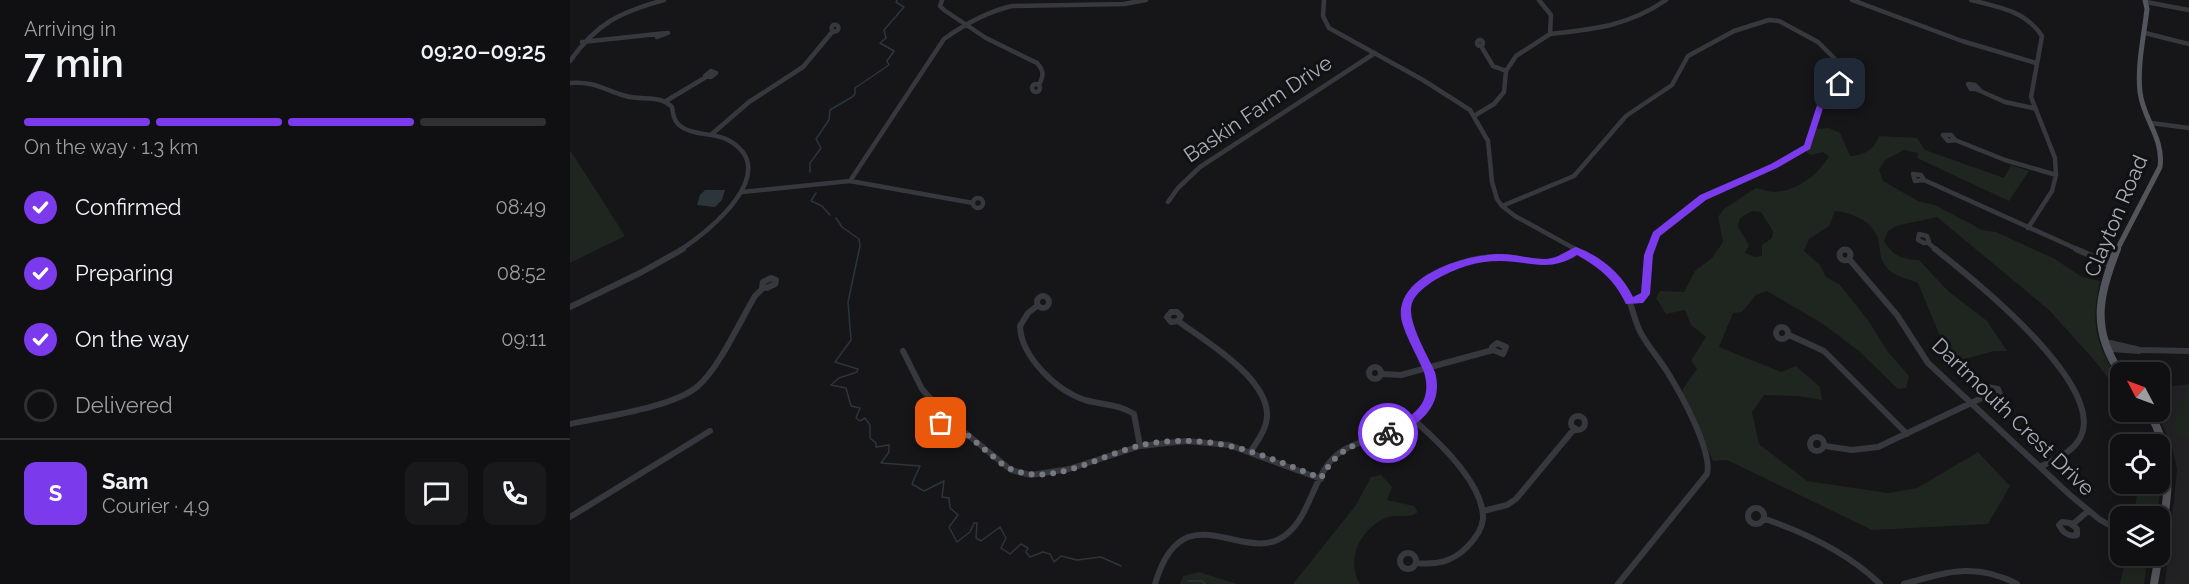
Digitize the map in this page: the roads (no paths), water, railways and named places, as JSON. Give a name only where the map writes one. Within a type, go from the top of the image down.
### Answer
[{"type":"main road","name":"Clayton Road","points":[[2115,362],[2106,346],[2099,316],[2111,265],[2160,167],[2161,148],[2141,97],[2145,1]]},
{"type":"main road","points":[[2154,422],[2165,444],[2170,472],[2165,506]]},
{"type":"main road","points":[[2154,584],[2156,566]]},
{"type":"street","points":[[570,61],[582,42],[607,20],[631,9],[664,0]]},
{"type":"street","points":[[942,0],[942,9],[992,42],[1036,61],[1043,72],[1043,80],[1039,85]]},
{"type":"street","points":[[850,181],[944,39],[965,24],[996,10],[1019,5],[1124,4],[1146,0]]},
{"type":"street","points":[[1324,0],[1323,16],[1328,26],[1470,110],[1488,141],[1491,153],[1492,182],[1497,199],[1502,206],[1515,216],[1596,261],[1614,276],[1623,285],[1641,334],[1670,374],[1706,449],[1710,466],[1703,481],[1665,524],[1618,584]]},
{"type":"street","points":[[1539,0],[1551,15],[1550,34]]},
{"type":"street","points":[[1474,116],[1494,104],[1504,92],[1506,71],[1516,56],[1550,34],[1621,25],[1649,13],[1666,0]]},
{"type":"street","points":[[1846,0],[1852,0],[1962,41],[2036,63]]},
{"type":"street","points":[[1971,0],[2010,12],[2032,23],[2042,36],[2031,88],[2034,108],[2055,158],[2056,175],[2052,191],[2028,228]]},
{"type":"street","points":[[2145,1],[2189,10]]},
{"type":"street","points":[[1502,206],[1574,176],[1626,116],[1672,85],[1683,62],[1702,46],[1734,31],[1775,20],[1818,42],[1847,73],[1817,111],[1810,143],[1801,151],[1774,166],[1703,197],[1661,229],[1653,238],[1650,246],[1646,294],[1639,300],[1630,302]]},
{"type":"street","points":[[712,134],[749,102],[803,67],[833,31]]},
{"type":"street","points":[[2145,33],[2189,44]]},
{"type":"street","points":[[582,42],[657,34]]},
{"type":"street","points":[[1481,46],[1493,66],[1506,71]]},
{"type":"street","name":"Baskin Farm Drive","points":[[1168,202],[1182,182],[1199,166],[1265,126],[1333,77],[1374,53]]},
{"type":"street","points":[[570,83],[596,82],[627,97],[666,100],[706,77]]},
{"type":"street","points":[[1978,90],[2009,103],[2034,108]]},
{"type":"street","points":[[570,307],[693,242],[722,220],[742,192],[747,171],[742,153],[728,140],[679,125],[673,116],[672,107],[666,100]]},
{"type":"street","points":[[1470,110],[1485,108]]},
{"type":"street","points":[[2151,123],[2189,128]]},
{"type":"street","points":[[1955,140],[2005,160],[2056,175]]},
{"type":"street","points":[[1924,180],[2111,265]]},
{"type":"street","points":[[742,192],[850,181],[973,203]]},
{"type":"street","points":[[1928,243],[1988,290],[2062,371],[2077,391],[2085,420],[2081,437],[2070,451],[2040,467]]},
{"type":"street","points":[[1561,258],[1570,247]]},
{"type":"street","points":[[1155,584],[1164,558],[1180,542],[1190,537],[1211,533],[1254,546],[1285,536],[1298,520],[1332,459],[1343,449],[1405,427],[1415,421],[1430,400],[1432,381],[1406,318],[1407,301],[1422,284],[1448,268],[1470,260],[1502,257],[1547,263],[1576,250]]},
{"type":"street","name":"Dartmouth Crest Drive","points":[[1849,259],[1897,315],[1923,357],[2088,511],[2110,525]]},
{"type":"street","points":[[570,424],[670,401],[698,387],[715,365],[755,296],[763,288]]},
{"type":"street","points":[[1037,306],[1023,318],[1020,336],[1023,344],[1051,379],[1067,393],[1091,402],[1128,409],[1134,414],[1140,446]]},
{"type":"street","points":[[1178,321],[1249,376],[1260,389],[1266,404],[1266,421],[1251,451]]},
{"type":"street","points":[[1789,335],[1824,351],[1907,434]]},
{"type":"street","points":[[2106,346],[2136,352],[2140,350],[2189,351]]},
{"type":"street","points":[[1382,374],[1401,375],[1493,350]]},
{"type":"street","points":[[903,351],[922,390],[944,414],[940,419],[941,423],[952,422],[1011,470],[1030,475],[1069,470],[1140,446],[1186,441],[1229,445],[1251,451],[1321,478]]},
{"type":"street","points":[[1825,446],[1869,449],[1884,445],[1988,395]]},
{"type":"street","points":[[1415,421],[1452,458],[1479,500],[1483,511],[1479,534],[1460,555],[1440,564],[1416,563]]},
{"type":"street","points":[[1483,511],[1507,505],[1516,499],[1575,428]]},
{"type":"street","points":[[570,517],[710,431]]},
{"type":"street","points":[[2073,524],[2088,511]]},
{"type":"street","points":[[1765,519],[1784,525],[1859,566],[1880,584]]},
{"type":"street","points":[[1904,584],[1970,568],[1994,573],[2017,584]]},
{"type":"waterway","points":[[810,172],[810,163],[821,148],[816,139],[829,120],[830,110],[852,97],[855,94],[855,88],[889,65],[887,61],[894,51],[880,43],[886,38],[884,30],[904,7],[896,2],[897,0]]},
{"type":"waterway","points":[[816,193],[811,201],[822,206],[830,215]]},
{"type":"waterway","points":[[836,218],[842,227],[859,239],[860,246],[848,302],[851,340],[835,362],[858,369],[857,372],[839,378],[831,385],[846,388],[851,406],[860,408],[856,418],[860,421],[865,418],[870,425],[870,438],[876,443],[876,447],[889,445],[889,452],[881,463],[920,466],[912,484],[924,491],[944,481],[942,497],[949,498],[950,508],[958,515],[949,527],[957,542],[970,532],[974,523],[977,523],[976,538],[981,541],[1000,527],[1006,538],[1001,548],[1010,554],[1021,544],[1028,548],[1026,552],[1030,557],[1043,552],[1050,554],[1054,562],[1061,556],[1077,560],[1101,557],[1121,566]]},
{"type":"waterway","points":[[1188,581],[1202,581],[1205,584]]}]
